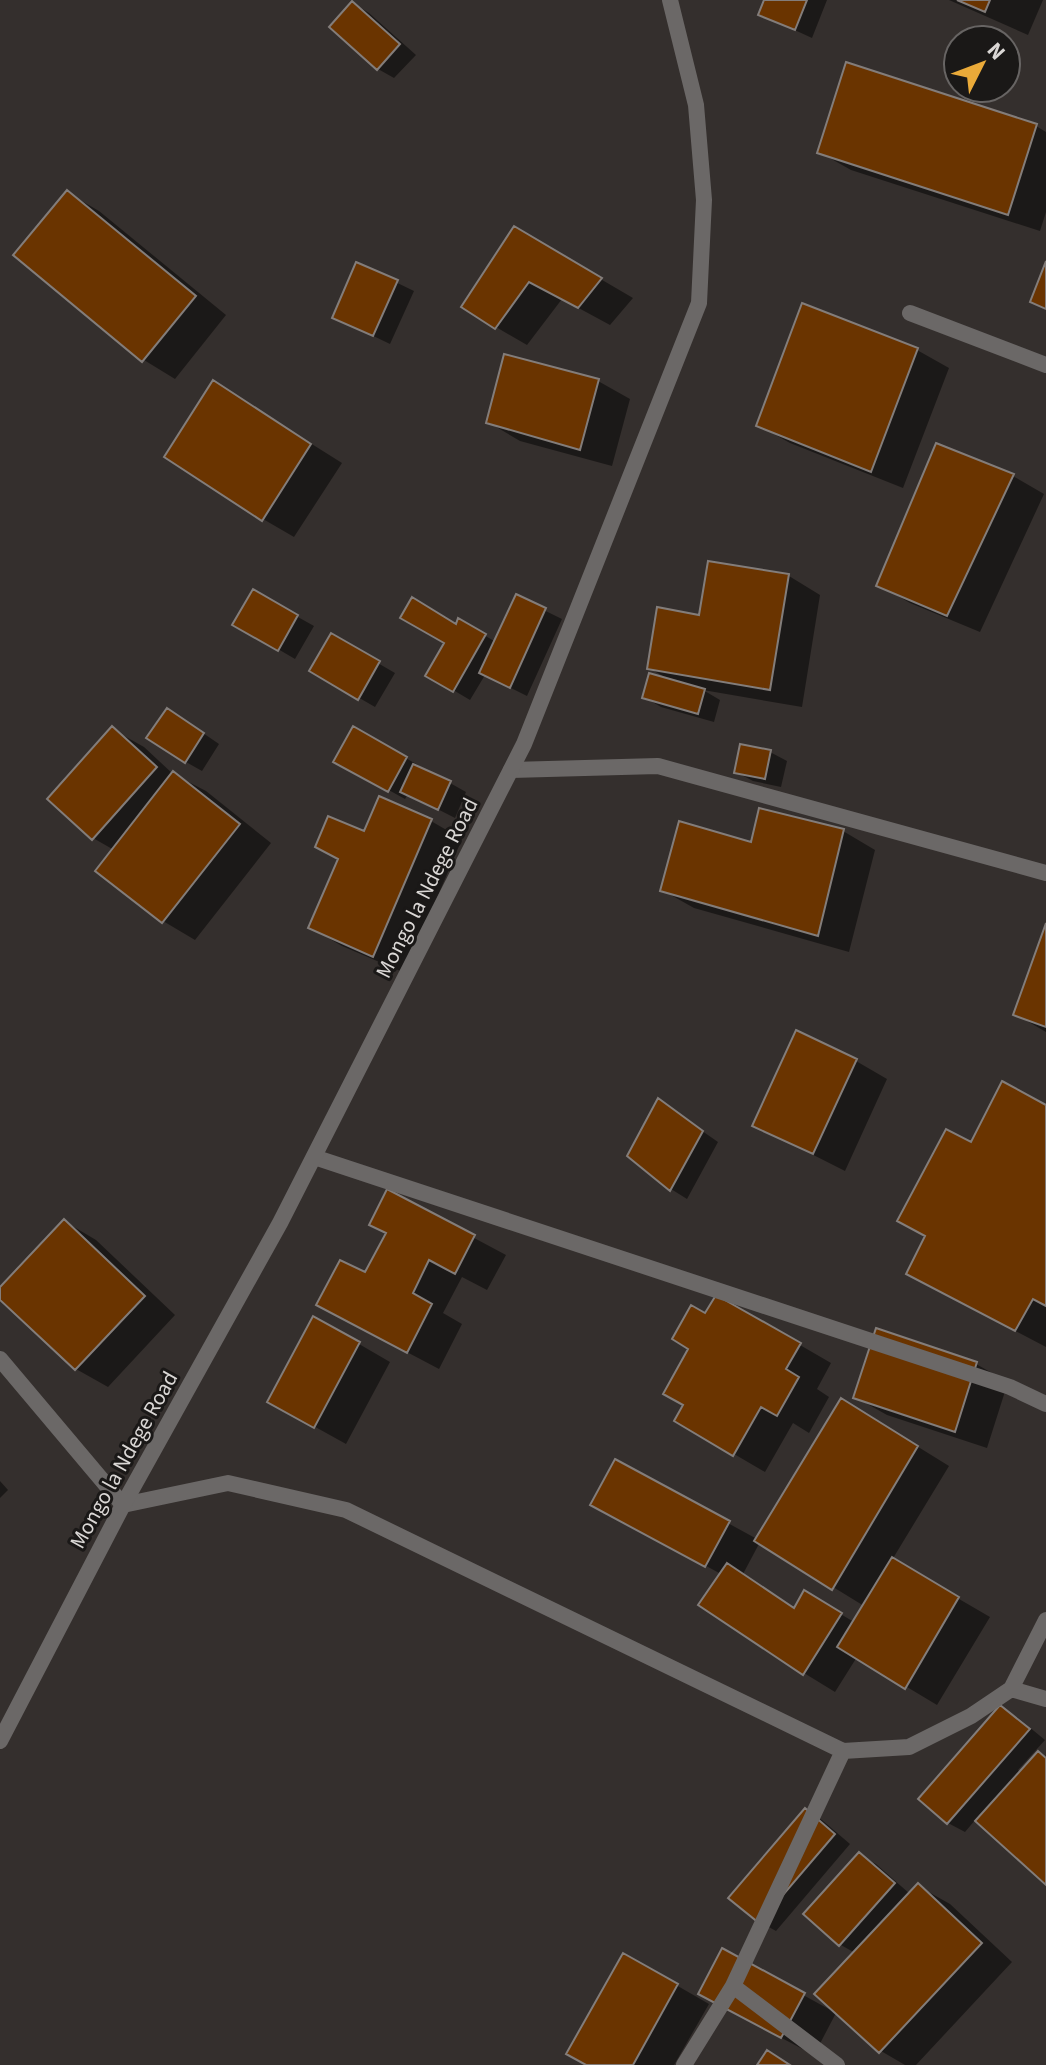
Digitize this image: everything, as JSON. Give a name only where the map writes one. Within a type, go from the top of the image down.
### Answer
[{"type":"street","name":"Mongo la Ndege Road","points":[[0,1741],[123,1505],[314,1157],[511,770],[699,303],[704,200],[696,105],[670,0]]},
{"type":"street","points":[[910,313],[1046,365]]},
{"type":"street","points":[[511,770],[658,766],[1046,873]]},
{"type":"street","points":[[314,1157],[1010,1387],[1046,1404]]},
{"type":"street","points":[[0,1359],[123,1505],[228,1483],[346,1510],[843,1751],[909,1747],[971,1716],[1011,1689],[1046,1620]]},
{"type":"street","points":[[1011,1689],[1046,1699]]},
{"type":"street","points":[[684,2065],[733,1986],[843,1751]]},
{"type":"street","points":[[733,1986],[837,2065]]},
{"type":"building","points":[[764,0],[807,0],[795,30],[758,15]]},
{"type":"building","points":[[957,0],[990,0],[985,12]]},
{"type":"building","points":[[352,1],[400,44],[377,70],[329,27]]},
{"type":"building","points":[[846,62],[942,93],[942,104],[975,104],[1037,124],[1008,215],[817,153]]},
{"type":"building","points":[[67,190],[196,296],[142,362],[13,255]]},
{"type":"building","points":[[514,226],[602,278],[578,308],[529,282],[495,329],[461,307]]},
{"type":"building","points":[[1046,261],[1046,309],[1030,302]]},
{"type":"building","points":[[356,262],[398,280],[373,336],[332,318]]},
{"type":"building","points":[[802,303],[918,348],[871,472],[756,426]]},
{"type":"building","points":[[504,354],[599,379],[580,450],[486,423]]},
{"type":"building","points":[[213,380],[311,444],[262,521],[164,457]]},
{"type":"building","points":[[936,443],[1014,474],[947,616],[876,586]]},
{"type":"building","points":[[708,561],[789,574],[770,690],[647,669],[657,607],[699,615]]},
{"type":"building","points":[[253,589],[298,615],[278,651],[232,625]]},
{"type":"building","points":[[516,594],[546,608],[510,688],[479,673]]},
{"type":"building","points":[[412,597],[456,624],[458,618],[486,634],[453,692],[425,676],[444,643],[400,618]]},
{"type":"building","points":[[331,633],[380,661],[358,700],[309,671]]},
{"type":"building","points":[[649,673],[705,689],[698,714],[642,698]]},
{"type":"building","points":[[167,708],[204,733],[185,763],[146,738]]},
{"type":"building","points":[[112,726],[157,767],[92,840],[47,799]]},
{"type":"building","points":[[353,726],[407,757],[388,792],[333,762]]},
{"type":"building","points":[[740,744],[771,750],[765,779],[734,773]]},
{"type":"building","points":[[413,764],[451,781],[438,810],[400,792]]},
{"type":"building","points":[[173,771],[240,824],[162,923],[95,871]]},
{"type":"building","points":[[379,796],[432,819],[373,957],[308,928],[338,859],[315,847],[328,816],[364,831]]},
{"type":"building","points":[[759,808],[844,829],[818,936],[660,891],[679,821],[751,842]]},
{"type":"building","points":[[1046,923],[1046,1027],[1013,1015]]},
{"type":"building","points":[[796,1030],[857,1059],[813,1154],[752,1126]]},
{"type":"building","points":[[1002,1081],[1046,1105],[1046,1306],[1033,1299],[1015,1331],[906,1274],[925,1236],[897,1221],[946,1129],[971,1142]]},
{"type":"building","points":[[658,1098],[703,1131],[670,1191],[627,1156]]},
{"type":"building","points":[[387,1189],[475,1235],[455,1274],[429,1260],[413,1293],[432,1304],[407,1353],[316,1305],[340,1260],[365,1272],[386,1233],[369,1225]]},
{"type":"building","points":[[64,1219],[145,1296],[75,1370],[0,1300],[0,1287]]},
{"type":"building","points":[[716,1295],[801,1343],[786,1369],[799,1377],[777,1416],[761,1407],[733,1456],[674,1421],[683,1405],[663,1394],[688,1349],[672,1339],[691,1305],[705,1313]]},
{"type":"building","points":[[313,1316],[360,1342],[314,1428],[267,1402]]},
{"type":"building","points":[[876,1328],[977,1362],[955,1432],[853,1398]]},
{"type":"building","points":[[841,1398],[918,1446],[832,1590],[754,1541]]},
{"type":"building","points":[[615,1459],[730,1521],[705,1567],[590,1505]]},
{"type":"building","points":[[892,1557],[959,1597],[905,1689],[837,1647]]},
{"type":"building","points":[[727,1563],[794,1608],[804,1590],[842,1613],[803,1675],[698,1605]]},
{"type":"building","points":[[1000,1705],[1030,1729],[947,1824],[918,1799]]},
{"type":"building","points":[[1038,1751],[1046,1758],[1046,1885],[975,1821]]},
{"type":"building","points":[[805,1808],[835,1834],[759,1923],[728,1898]]},
{"type":"building","points":[[859,1852],[895,1883],[839,1946],[803,1914]]},
{"type":"building","points":[[918,1883],[982,1943],[879,2053],[814,1994]]},
{"type":"building","points":[[722,1948],[805,1993],[781,2038],[698,1994]]},
{"type":"building","points":[[623,1953],[678,1984],[633,2065],[586,2065],[566,2054]]},
{"type":"building","points":[[767,2050],[790,2065],[757,2065]]}]
